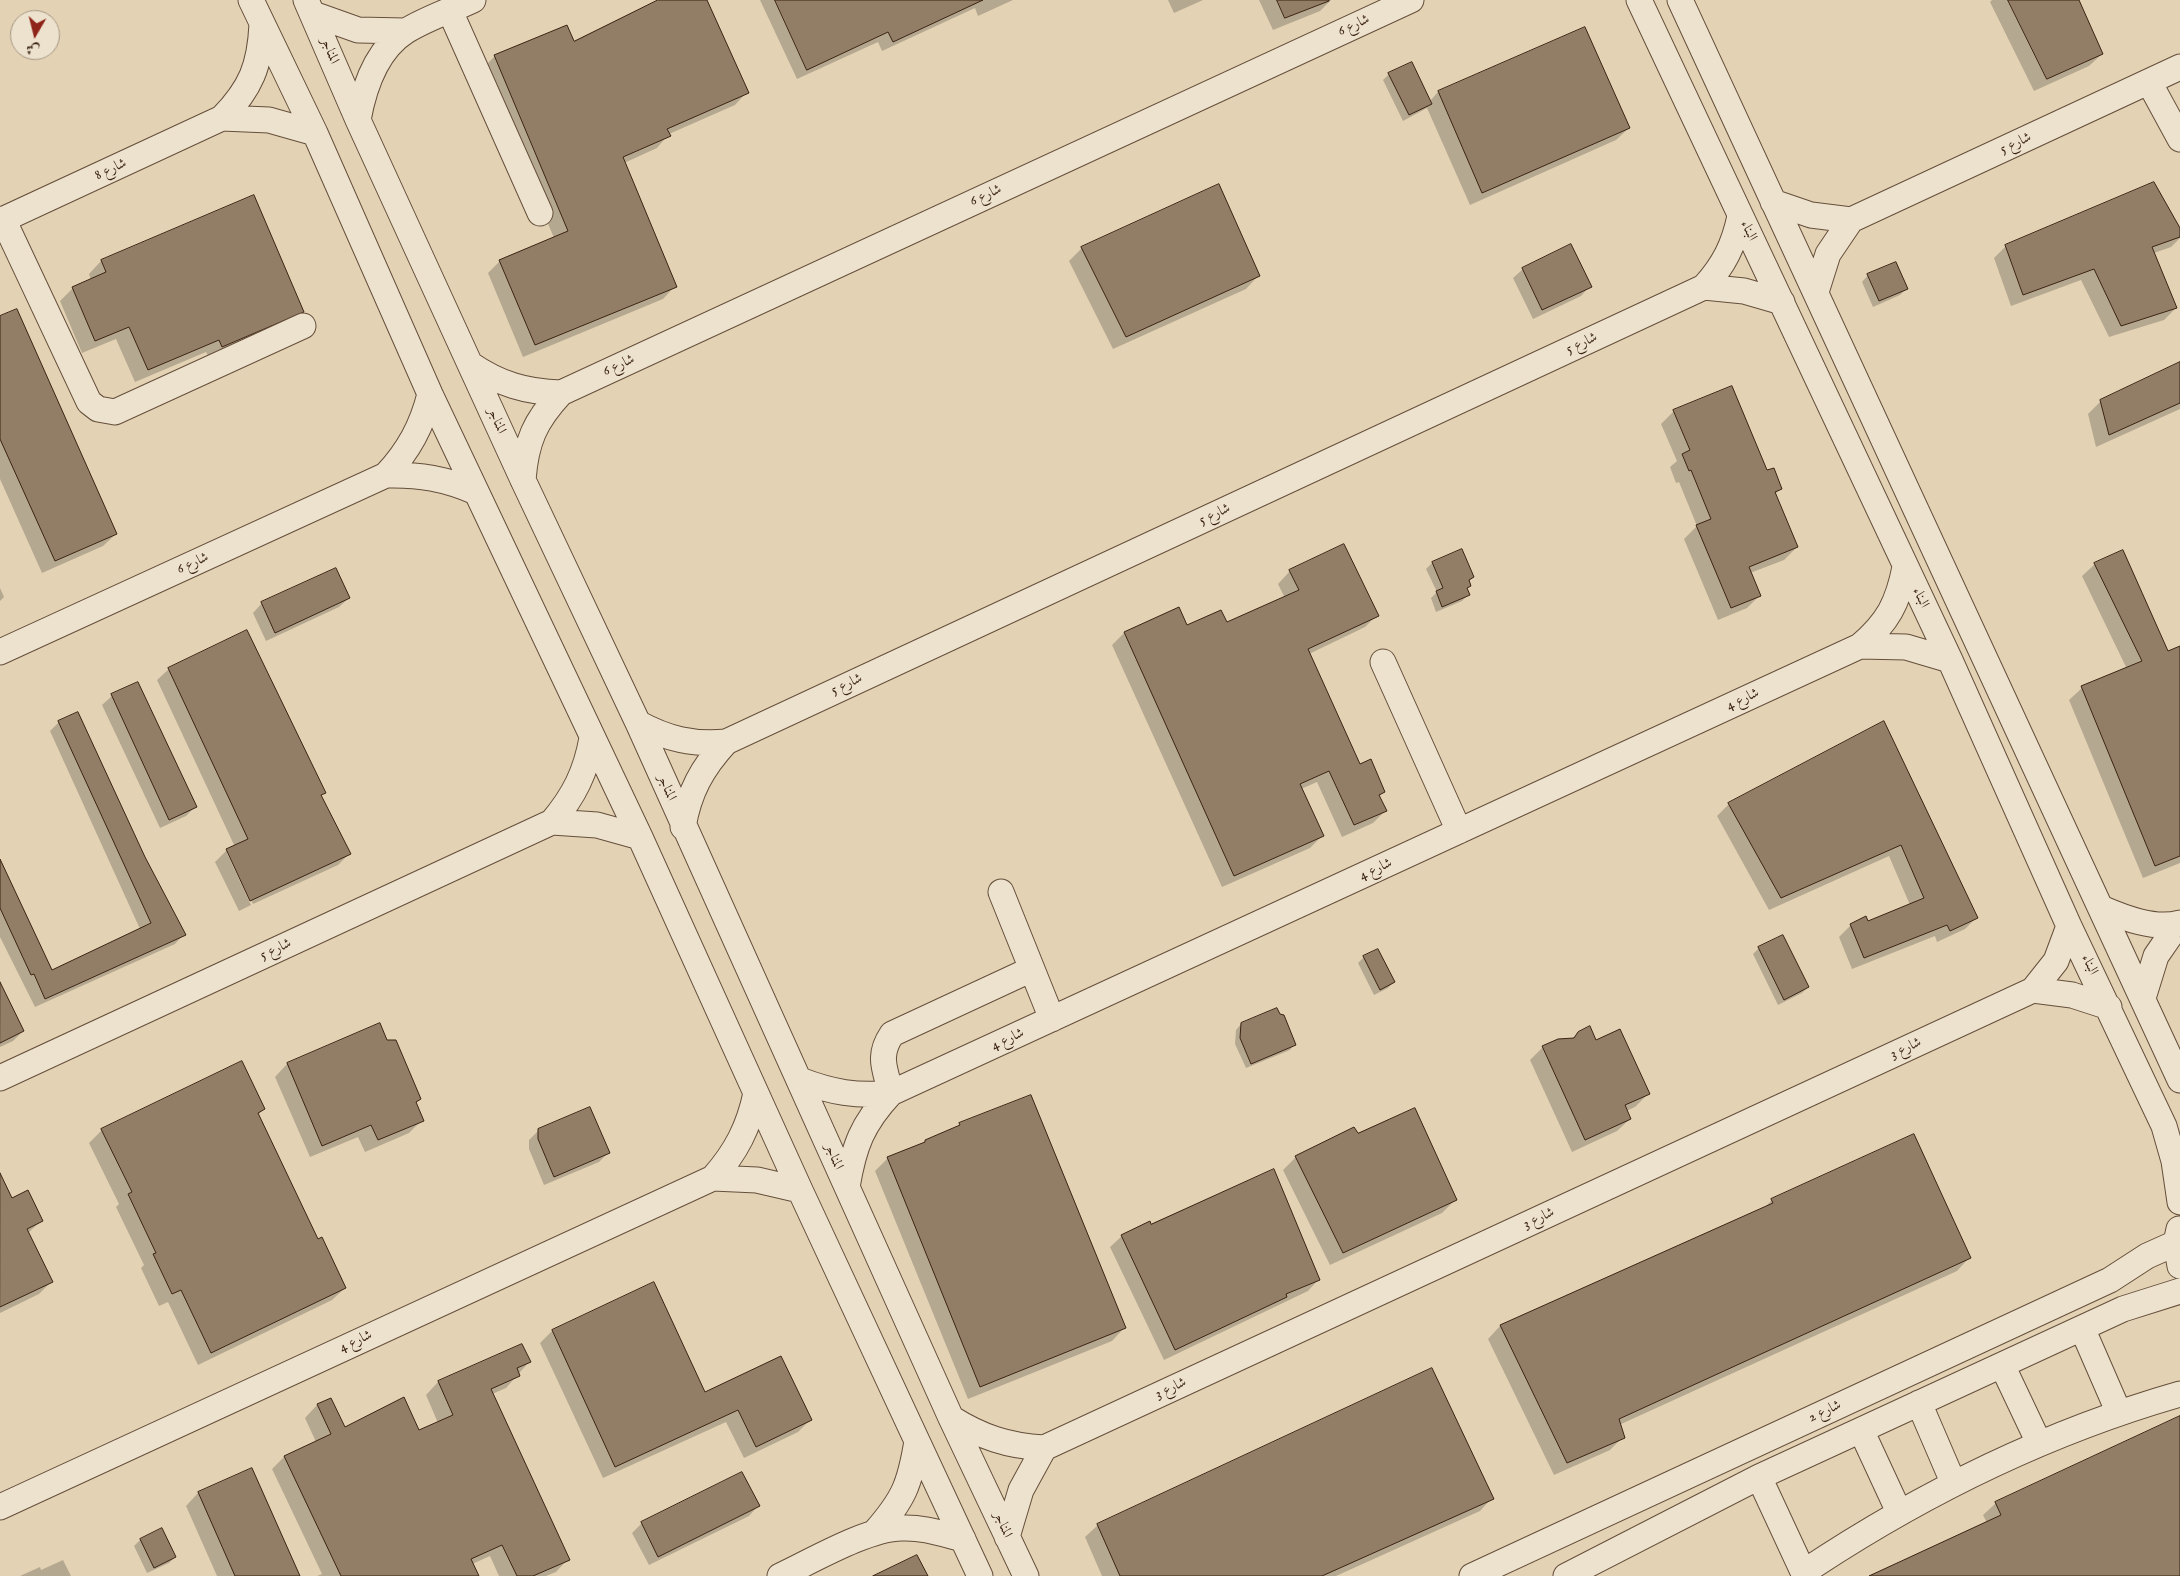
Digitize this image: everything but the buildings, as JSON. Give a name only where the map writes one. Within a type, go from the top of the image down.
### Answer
[{"type":"street","points":[[251,0],[315,133],[430,394],[640,837],[800,1190],[978,1573]]},
{"type":"street","points":[[358,120],[364,90],[374,68],[388,48],[405,31],[473,0]]},
{"type":"street","name":"شارع 6","points":[[522,480],[525,455],[532,432],[545,410],[561,393],[1411,0]]},
{"type":"street","name":"البناء","points":[[1640,0],[1950,660],[2069,926],[2164,1126],[2174,1161],[2180,1202]]},
{"type":"street","points":[[1680,0],[2180,1080]]},
{"type":"street","points":[[309,7],[358,30],[405,31]]},
{"type":"street","name":"المناجر","points":[[309,7],[358,120],[522,480],[638,723],[683,827],[800,1080],[951,1418],[1026,1574]]},
{"type":"street","points":[[450,11],[540,213]]},
{"type":"street","name":"شارع 8","points":[[2,220],[222,118],[240,99],[253,76],[261,51],[262,24]]},
{"type":"street","name":"شارع 5","points":[[1816,292],[1828,254],[1838,236],[1851,220],[2180,67]]},
{"type":"street","points":[[2149,82],[2180,139]]},
{"type":"street","name":"شارع 8","points":[[222,118],[246,117],[269,120],[315,133]]},
{"type":"street","points":[[1773,202],[1811,215],[1851,220]]},
{"type":"street","name":"شارع 5","points":[[638,723],[658,734],[680,741],[702,744],[726,742],[1704,288],[1728,255],[1736,236],[1740,216]]},
{"type":"street","points":[[2,220],[90,402],[98,409],[115,412],[303,326]]},
{"type":"street","name":"شارع 5","points":[[1704,288],[1744,291],[1782,302]]},
{"type":"street","name":"شارع 6","points":[[470,364],[490,378],[512,387],[537,392],[561,393]]},
{"type":"street","name":"شارع 6","points":[[0,652],[386,475],[402,458],[415,438],[425,416],[430,394]]},
{"type":"street","name":"شارع 6","points":[[386,475],[410,474],[433,477],[455,483],[476,492]]},
{"type":"street","name":"شارع 4","points":[[800,1080],[846,1094],[869,1096],[891,1094],[1860,646],[1878,631],[1892,612],[1901,590],[1905,567]]},
{"type":"street","name":"شارع 4","points":[[1860,646],[1906,647],[1950,660]]},
{"type":"street","points":[[1383,662],[1459,832]]},
{"type":"street","name":"شارع 5","points":[[0,1078],[552,822],[568,804],[580,784],[588,761],[592,738]]},
{"type":"street","name":"شارع 5","points":[[683,827],[687,803],[696,780],[709,760],[726,742]]},
{"type":"street","name":"شارع 5","points":[[552,822],[597,825],[640,837]]},
{"type":"street","points":[[1001,892],[1052,1019]]},
{"type":"street","points":[[2101,908],[2138,921],[2179,924]]},
{"type":"street","points":[[2143,998],[2156,956],[2179,924]]},
{"type":"street","name":"شارع 3","points":[[951,1418],[972,1431],[995,1441],[1020,1447],[1044,1448],[2033,990],[2056,960],[2069,926]]},
{"type":"street","points":[[891,1094],[883,1061],[884,1046],[892,1034],[1032,969]]},
{"type":"street","points":[[2033,990],[2072,996],[2109,1007]]},
{"type":"street","name":"شارع 4","points":[[0,1507],[713,1178],[729,1160],[742,1140],[751,1117],[756,1093]]},
{"type":"street","name":"شارع 4","points":[[847,1187],[852,1156],[861,1133],[874,1112],[891,1094]]},
{"type":"street","name":"شارع 4","points":[[713,1178],[757,1180],[800,1190]]},
{"type":"street","name":"شارع 2","points":[[1472,1576],[2110,1280],[2148,1256],[2179,1245]]},
{"type":"street","points":[[1566,1576],[1759,1477],[2123,1309],[2180,1292]]},
{"type":"street","points":[[2082,1328],[2111,1391],[2118,1413]]},
{"type":"street","points":[[2002,1365],[2039,1443]]},
{"type":"street","points":[[1759,1477],[1805,1574],[1899,1512],[1953,1482],[2039,1443],[2118,1413],[2180,1394]]},
{"type":"street","points":[[1919,1403],[1953,1482]]},
{"type":"street","points":[[1861,1430],[1899,1512]]},
{"type":"street","points":[[875,1532],[894,1511],[904,1494],[912,1474],[917,1441]]},
{"type":"street","points":[[1007,1537],[1021,1490],[1044,1448]]},
{"type":"street","points":[[780,1576],[875,1532],[900,1528],[916,1528],[963,1539]]}]
